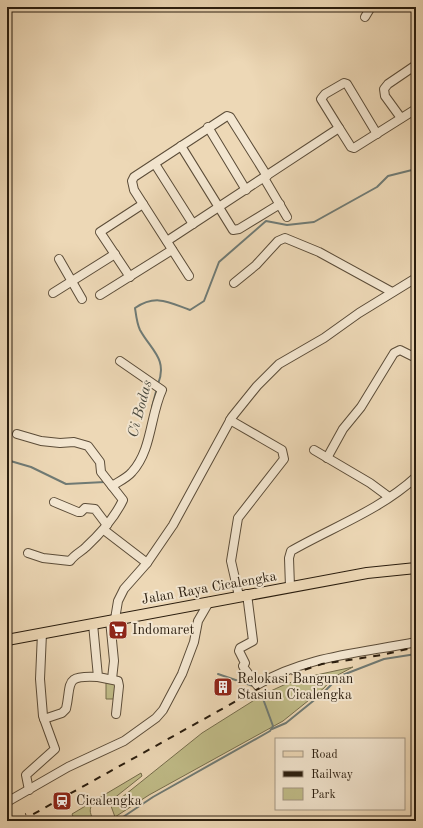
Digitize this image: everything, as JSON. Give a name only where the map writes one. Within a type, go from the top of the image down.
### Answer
[{"type":"main road","name":"Jalan Raya Cicalengka","points":[[7,640],[378,571],[416,568]]},
{"type":"street","points":[[365,17],[371,7]]},
{"type":"street","points":[[401,118],[385,96],[384,89],[388,84],[416,65]]},
{"type":"street","points":[[377,134],[347,84],[344,83],[325,94],[321,99],[352,148],[377,134],[416,109]]},
{"type":"street","points":[[188,276],[134,190],[132,181],[137,173],[155,164],[224,116],[230,117],[266,177],[287,217]]},
{"type":"street","points":[[208,127],[246,190]]},
{"type":"street","points":[[167,241],[339,128]]},
{"type":"street","points":[[181,146],[231,227],[236,230],[280,204]]},
{"type":"street","points":[[155,164],[193,224]]},
{"type":"street","points":[[130,277],[100,232],[143,204]]},
{"type":"street","points":[[234,283],[256,265],[278,241],[285,238],[318,252],[392,292]]},
{"type":"street","points":[[100,295],[172,250]]},
{"type":"street","points":[[53,293],[115,254]]},
{"type":"street","points":[[59,259],[82,299]]},
{"type":"street","points":[[112,678],[114,661],[112,620],[118,601],[124,589],[147,563],[173,525],[230,420],[257,386],[279,364],[324,338],[392,292],[416,278]]},
{"type":"street","points":[[327,458],[343,429],[361,407],[394,353],[400,350],[412,356]]},
{"type":"street","points":[[111,486],[130,474],[141,458],[148,442],[162,390],[151,384],[120,361]]},
{"type":"street","points":[[230,420],[282,450],[284,459],[238,518],[231,561],[243,595],[253,641],[240,648],[239,651],[245,663],[243,666],[244,668],[257,685],[277,673],[309,662],[416,642]]},
{"type":"street","points":[[17,434],[41,441],[60,443],[74,442],[88,446],[100,462],[101,472],[123,500],[115,516],[105,528],[84,549],[74,555],[70,561],[43,558],[28,553]]},
{"type":"street","points":[[314,450],[370,483],[389,497]]},
{"type":"street","points":[[290,587],[289,558],[291,551],[377,506],[389,497],[398,493],[416,477]]},
{"type":"street","points":[[54,502],[78,512],[81,512],[85,508],[95,510],[105,528],[147,563]]},
{"type":"street","points":[[7,802],[68,767],[124,742],[156,718],[163,710],[182,674],[194,642],[198,620],[209,602]]},
{"type":"street","points":[[188,606],[198,620]]},
{"type":"street","points":[[93,624],[98,677]]},
{"type":"street","points":[[29,790],[26,775],[56,749],[44,720],[41,686],[42,633]]},
{"type":"street","points":[[44,720],[62,713],[66,709],[68,686],[71,682],[83,676],[112,678],[118,681],[119,686],[116,714]]},
{"type":"green space","points":[[353,667],[334,677],[324,688],[283,721],[149,795],[115,817],[111,806],[202,733],[264,694],[286,684],[307,677]]},
{"type":"green space","points":[[115,680],[116,699],[106,699],[106,681]]},
{"type":"green space","points":[[141,773],[142,776],[108,803],[102,800],[92,805],[90,811],[92,818],[95,821],[75,821],[72,814]]},
{"type":"waterway","name":"Ci Bodas","points":[[158,384],[161,375],[160,361],[140,330],[135,308],[149,301],[156,300],[168,302],[190,310],[204,301],[219,262],[266,221],[287,225],[314,222],[377,187],[388,176],[416,169]]},
{"type":"waterway","name":"Ci Bodas","points":[[152,407],[157,388]]},
{"type":"waterway","name":"Ci Bodas","points":[[7,460],[31,467],[66,484],[105,482]]},
{"type":"waterway","points":[[272,729],[286,723],[323,693],[340,676],[384,659],[416,654]]},
{"type":"waterway","points":[[218,674],[253,686]]},
{"type":"waterway","points":[[117,821],[153,797],[270,731],[273,726],[262,696]]},
{"type":"railway","points":[[21,821],[274,680],[322,664],[382,655],[416,647]]},
{"type":"railway","points":[[13,821],[26,814]]},
{"type":"place","name":"Indomaret","points":[[118,630]]},
{"type":"place","name":"Relokasi Bangunan Stasiun Cicalengka","points":[[223,687]]},
{"type":"place","name":"Cicalengka","points":[[62,801]]}]
